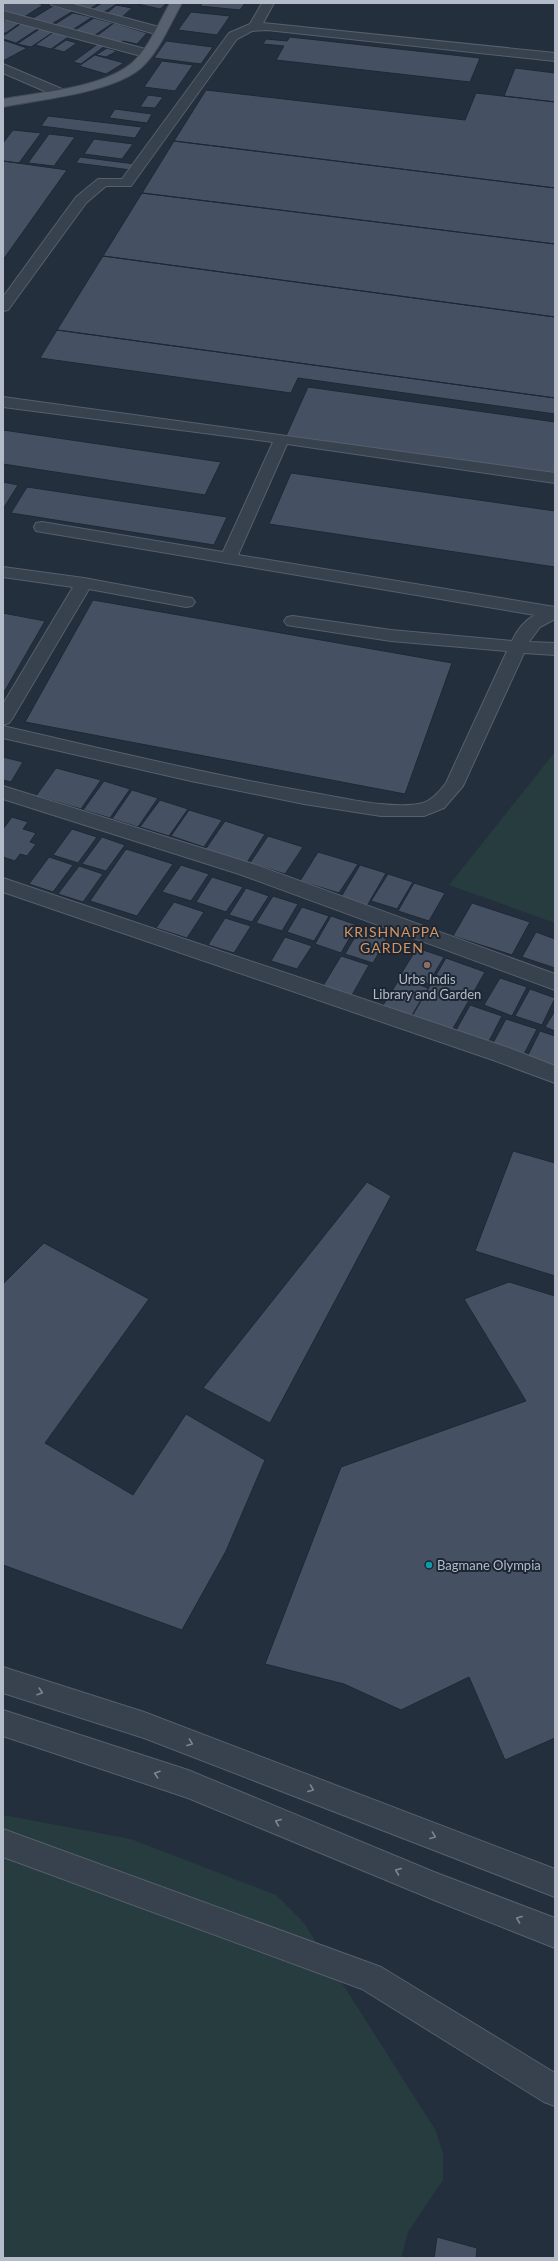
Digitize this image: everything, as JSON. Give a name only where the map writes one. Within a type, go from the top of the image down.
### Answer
[{"type":"main road","points":[[3,103],[99,84],[122,75],[139,64],[176,3]]},
{"type":"street","points":[[56,3],[159,31]]},
{"type":"street","points":[[255,26],[268,3]]},
{"type":"street","points":[[3,15],[145,53]]},
{"type":"street","points":[[3,307],[81,200],[103,182],[126,183],[234,36],[255,26],[555,58]]},
{"type":"street","points":[[3,68],[58,92]]},
{"type":"street","points":[[3,402],[282,439],[555,478]]},
{"type":"street","points":[[228,559],[282,439]]},
{"type":"street","points":[[42,526],[228,559],[554,613]]},
{"type":"street","points":[[3,572],[84,583],[186,602]]},
{"type":"street","points":[[3,719],[84,583]]},
{"type":"street","points":[[3,732],[234,785],[335,803],[404,810],[422,809],[434,806],[444,798],[454,786],[523,635],[534,623],[554,613]]},
{"type":"street","points":[[294,621],[340,629],[517,647],[555,649]]},
{"type":"street","points":[[3,792],[246,869],[555,982]]},
{"type":"street","points":[[3,885],[494,1051],[555,1075]]},
{"type":"street","points":[[3,1680],[144,1725],[555,1883]]},
{"type":"street","points":[[3,1724],[188,1784],[434,1886],[555,1933]]},
{"type":"street","points":[[3,1843],[371,1977],[555,2091]]},
{"type":"green space","points":[[555,752],[555,923],[449,885]]},
{"type":"green space","points":[[3,1815],[131,1839],[276,1895],[304,1923],[436,2131],[443,2154],[443,2180],[408,2232],[401,2258],[3,2258]]},
{"type":"building","points":[[3,3],[37,3],[43,5],[24,17],[3,11]]},
{"type":"building","points":[[69,3],[99,3],[90,9]]},
{"type":"building","points":[[102,3],[117,4],[104,12],[92,9]]},
{"type":"building","points":[[167,3],[160,9],[138,4]]},
{"type":"building","points":[[202,3],[245,3],[240,10],[200,6]]},
{"type":"building","points":[[116,5],[132,8],[121,18],[105,15]]},
{"type":"building","points":[[53,6],[73,11],[50,25],[30,20]]},
{"type":"building","points":[[191,12],[230,16],[217,35],[178,30]]},
{"type":"building","points":[[73,13],[92,17],[71,31],[52,26]]},
{"type":"building","points":[[94,18],[113,23],[92,37],[72,32]]},
{"type":"building","points":[[6,20],[20,23],[6,33],[3,33],[3,22]]},
{"type":"building","points":[[22,23],[39,28],[16,43],[3,39],[3,36]]},
{"type":"building","points":[[114,23],[147,33],[137,44],[123,41],[119,44],[94,38]]},
{"type":"building","points":[[41,28],[55,31],[31,47],[17,44]]},
{"type":"building","points":[[55,31],[71,35],[51,49],[35,45]]},
{"type":"building","points":[[290,37],[480,58],[470,82],[276,60],[284,46],[263,44],[266,39],[287,41]]},
{"type":"building","points":[[3,40],[27,48],[3,61]]},
{"type":"building","points":[[66,40],[77,43],[64,52],[53,49]]},
{"type":"building","points":[[166,41],[213,47],[201,64],[154,58]]},
{"type":"building","points":[[99,43],[106,45],[81,64],[73,62]]},
{"type":"building","points":[[107,48],[117,51],[106,57],[96,55]]},
{"type":"building","points":[[95,55],[124,63],[106,74],[79,66]]},
{"type":"building","points":[[162,61],[193,65],[175,91],[144,87]]},
{"type":"building","points":[[515,68],[555,73],[555,102],[504,96]]},
{"type":"building","points":[[206,90],[465,120],[476,93],[555,102],[555,188],[174,141]]},
{"type":"building","points":[[148,95],[163,97],[155,108],[140,107]]},
{"type":"building","points":[[115,109],[152,114],[147,123],[109,118]]},
{"type":"building","points":[[48,116],[142,127],[135,138],[41,126]]},
{"type":"building","points":[[13,130],[41,133],[19,163],[3,161],[3,143]]},
{"type":"building","points":[[49,134],[75,137],[54,166],[28,163]]},
{"type":"building","points":[[94,139],[133,144],[122,159],[84,154]]},
{"type":"building","points":[[174,141],[555,188],[555,244],[142,193]]},
{"type":"building","points":[[80,157],[135,164],[131,170],[76,163]]},
{"type":"building","points":[[3,161],[67,170],[3,260]]},
{"type":"building","points":[[142,193],[555,244],[555,317],[103,256]]},
{"type":"building","points":[[103,256],[555,317],[555,398],[57,330]]},
{"type":"building","points":[[57,330],[555,398],[555,414],[298,378],[291,393],[40,358]]},
{"type":"building","points":[[308,387],[555,422],[555,475],[286,436]]},
{"type":"building","points":[[3,430],[221,462],[205,495],[3,464]]},
{"type":"building","points":[[291,473],[555,511],[555,567],[269,524]]},
{"type":"building","points":[[3,482],[18,485],[3,509]]},
{"type":"building","points":[[27,487],[227,517],[214,545],[11,513]]},
{"type":"building","points":[[93,600],[452,663],[405,794],[25,722]]},
{"type":"building","points":[[3,613],[45,621],[3,694]]},
{"type":"building","points":[[3,757],[23,762],[11,782],[3,780]]},
{"type":"building","points":[[56,768],[101,780],[81,809],[36,796]]},
{"type":"building","points":[[104,781],[130,789],[110,818],[83,810]]},
{"type":"building","points":[[132,790],[158,798],[138,827],[112,819]]},
{"type":"building","points":[[160,800],[188,809],[169,836],[140,827]]},
{"type":"building","points":[[189,810],[222,820],[204,847],[171,836]]},
{"type":"building","points":[[12,817],[28,822],[23,829],[36,833],[30,842],[36,844],[27,856],[20,854],[15,861],[3,857],[3,829]]},
{"type":"building","points":[[225,821],[265,834],[246,864],[205,850]]},
{"type":"building","points":[[72,829],[97,837],[78,863],[53,855]]},
{"type":"building","points":[[268,836],[303,847],[285,874],[250,863]]},
{"type":"building","points":[[102,837],[125,845],[106,871],[82,864]]},
{"type":"building","points":[[126,849],[173,864],[137,916],[90,901]]},
{"type":"building","points":[[318,852],[358,864],[339,893],[300,881]]},
{"type":"building","points":[[49,857],[73,865],[53,892],[29,884]]},
{"type":"building","points":[[181,865],[209,874],[191,901],[162,892]]},
{"type":"building","points":[[360,865],[386,873],[367,906],[341,897]]},
{"type":"building","points":[[79,866],[103,874],[83,902],[58,894]]},
{"type":"building","points":[[388,874],[413,882],[397,909],[371,901]]},
{"type":"building","points":[[212,877],[243,887],[226,912],[196,902]]},
{"type":"building","points":[[414,883],[445,893],[429,921],[398,911]]},
{"type":"building","points":[[246,888],[269,896],[252,922],[229,915]]},
{"type":"building","points":[[273,896],[298,904],[282,931],[256,923]]},
{"type":"building","points":[[174,902],[204,912],[187,938],[156,928]]},
{"type":"building","points":[[472,903],[530,922],[512,955],[453,936]]},
{"type":"building","points":[[302,907],[329,916],[314,941],[287,932]]},
{"type":"building","points":[[331,916],[357,925],[341,953],[315,944]]},
{"type":"building","points":[[225,918],[251,926],[234,953],[208,945]]},
{"type":"building","points":[[359,930],[387,938],[373,963],[345,954]]},
{"type":"building","points":[[536,932],[555,939],[555,968],[522,957]]},
{"type":"building","points":[[285,937],[312,946],[297,969],[271,961]]},
{"type":"building","points":[[417,948],[444,957],[428,984],[401,974]]},
{"type":"building","points":[[341,956],[369,965],[352,995],[323,986]]},
{"type":"building","points":[[446,958],[485,972],[451,1032],[411,1018]]},
{"type":"building","points":[[400,978],[428,988],[411,1017],[382,1007]]},
{"type":"building","points":[[500,978],[527,987],[512,1016],[484,1005]]},
{"type":"building","points":[[530,989],[555,998],[542,1025],[515,1016]]},
{"type":"building","points":[[470,1005],[502,1016],[487,1045],[454,1034]]},
{"type":"building","points":[[555,1011],[555,1031],[545,1027]]},
{"type":"building","points":[[506,1019],[537,1029],[524,1054],[493,1043]]},
{"type":"building","points":[[540,1031],[555,1036],[555,1069],[526,1059]]},
{"type":"building","points":[[513,1151],[555,1163],[555,1276],[475,1251]]},
{"type":"building","points":[[367,1182],[391,1196],[270,1423],[203,1388]]},
{"type":"building","points":[[44,1243],[149,1299],[45,1443],[133,1495],[186,1414],[265,1460],[226,1551],[182,1630],[3,1565],[3,1284]]},
{"type":"building","name":"Bagmane Olympia","points":[[509,1282],[555,1296],[555,1738],[505,1760],[469,1677],[401,1710],[344,1684],[265,1664],[341,1467],[526,1401],[464,1299]]},
{"type":"building","points":[[437,2237],[477,2248],[476,2258],[434,2258]]},
{"type":"place","name":"Urbs Indis Library and Garden","points":[[427,965]]},
{"type":"place","name":"Bagmane Olympia","points":[[429,1565]]},
{"type":"district","name":"KRISHNAPPA GARDEN","points":[[392,940]]}]
